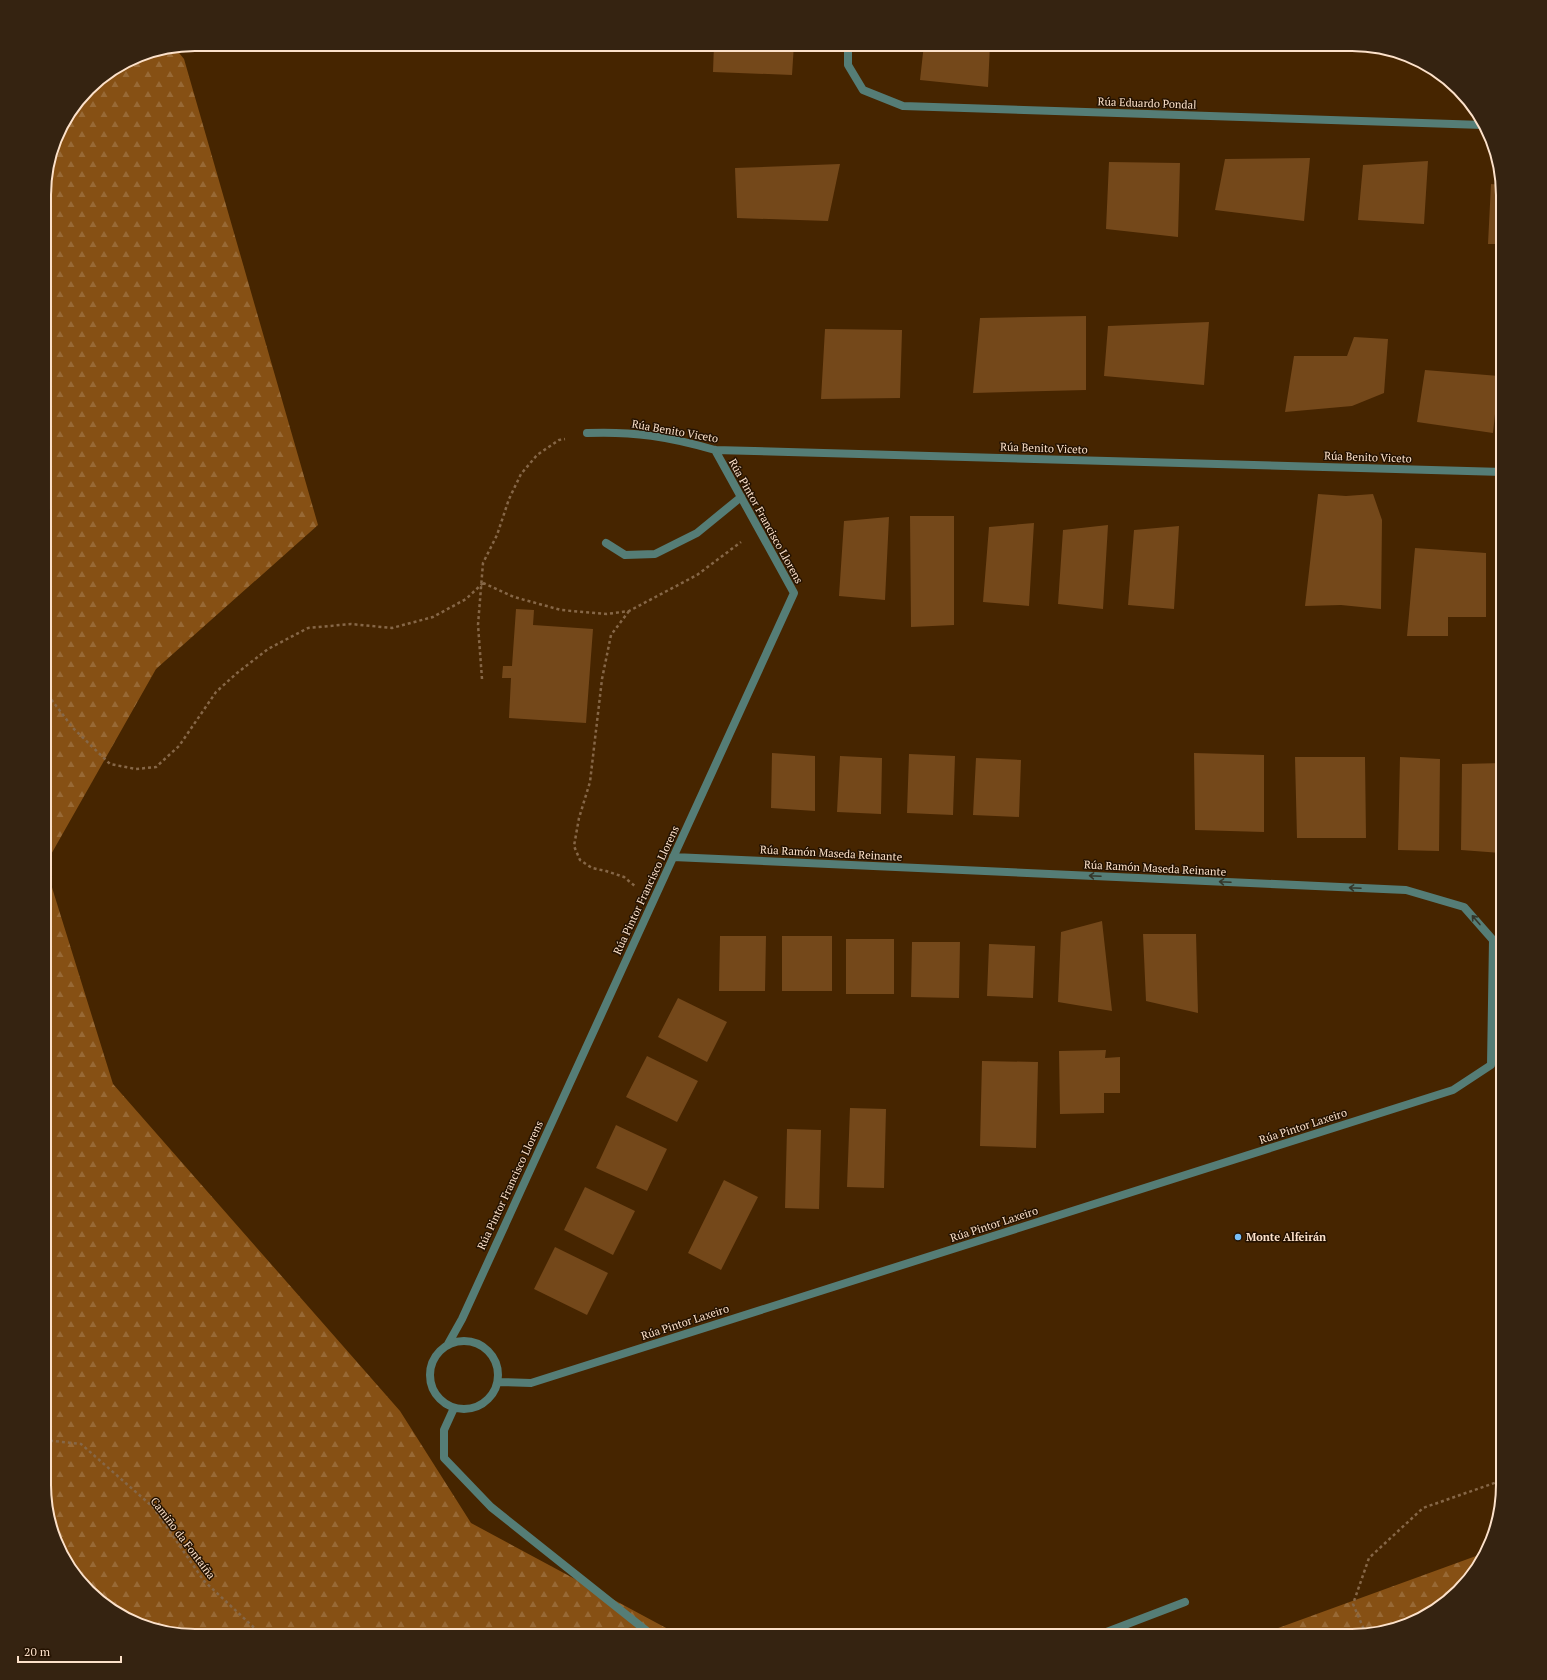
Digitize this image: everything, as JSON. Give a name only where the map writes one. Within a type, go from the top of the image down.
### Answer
[{"type":"street","name":"Rúa Eduardo Pondal","points":[[848,51],[848,65],[863,90],[903,106],[1478,125]]},
{"type":"street","name":"Rúa Benito Viceto","points":[[586,433],[640,433],[690,443],[714,450],[1496,472]]},
{"type":"street","name":"Rúa Pintor Francisco Llorens","points":[[448,1344],[462,1319],[794,593],[714,450]]},
{"type":"street","points":[[606,543],[625,555],[655,554],[697,533],[741,497]]},
{"type":"street","name":"Rúa Ramón Maseda Reinante","points":[[673,857],[1406,890],[1464,907],[1493,940],[1491,1065]]},
{"type":"street","name":"Rúa Pintor Laxeiro","points":[[498,1382],[531,1383],[1452,1090],[1491,1065]]},
{"type":"street","points":[[467,1340],[485,1348],[492,1355],[499,1373],[498,1382],[495,1391],[489,1399],[482,1404],[463,1410],[445,1404],[437,1397],[432,1388],[430,1368],[434,1358],[440,1350],[448,1344],[467,1340]]},
{"type":"street","points":[[454,1408],[444,1430],[444,1458],[491,1507],[644,1629]]},
{"type":"street","points":[[1114,1629],[1185,1602]]},
{"type":"path","points":[[482,679],[478,625],[483,563],[497,535],[509,499],[521,474],[536,455],[559,440],[586,433]]},
{"type":"path","points":[[482,583],[514,597],[561,610],[607,614],[630,611],[697,575],[758,529]]},
{"type":"path","points":[[51,699],[73,728],[110,764],[136,769],[156,767],[179,746],[216,692],[237,673],[268,649],[308,628],[351,624],[392,628],[432,617],[466,599],[482,583]]},
{"type":"path","points":[[630,611],[611,635],[602,679],[590,782],[579,818],[574,846],[580,860],[592,868],[624,877],[653,900]]},
{"type":"path","name":"Camiño da Fontaíña","points":[[51,1441],[81,1444],[153,1506],[204,1581],[255,1629]]},
{"type":"path","points":[[1364,1629],[1353,1604],[1369,1558],[1423,1508],[1496,1482]]},
{"type":"green space","points":[[178,52],[184,59],[318,525],[156,669],[51,854],[52,177],[62,140],[70,123],[93,93],[123,70],[158,56]]},
{"type":"green space","points":[[51,884],[113,1084],[400,1411],[471,1523],[668,1629],[186,1629],[158,1624],[123,1610],[93,1587],[75,1565],[62,1540],[56,1522],[51,1494]]},
{"type":"green space","points":[[1478,1555],[1454,1587],[1432,1605],[1407,1618],[1389,1624],[1361,1629],[1275,1629]]},
{"type":"building","points":[[714,51],[794,51],[792,75],[713,72]]},
{"type":"building","points":[[923,51],[990,51],[988,87],[920,80]]},
{"type":"building","points":[[1310,158],[1304,221],[1215,210],[1225,159]]},
{"type":"building","points":[[1428,161],[1424,224],[1358,220],[1363,165]]},
{"type":"building","points":[[1109,162],[1180,163],[1178,237],[1106,229]]},
{"type":"building","points":[[840,164],[828,221],[737,218],[735,168]]},
{"type":"building","points":[[1491,184],[1496,184],[1496,186],[1496,244],[1488,244]]},
{"type":"building","points":[[1086,316],[1086,390],[973,393],[980,318]]},
{"type":"building","points":[[1209,322],[1204,385],[1104,376],[1108,326]]},
{"type":"building","points":[[825,329],[902,330],[900,398],[821,399]]},
{"type":"building","points":[[1354,337],[1388,339],[1384,393],[1352,406],[1285,412],[1294,356],[1347,356]]},
{"type":"building","points":[[1425,370],[1496,376],[1496,404],[1493,433],[1417,422]]},
{"type":"building","points":[[1318,494],[1346,496],[1373,494],[1382,520],[1381,609],[1341,605],[1305,606]]},
{"type":"building","points":[[910,516],[954,516],[954,625],[911,627]]},
{"type":"building","points":[[889,517],[885,600],[839,596],[844,521]]},
{"type":"building","points":[[1034,523],[1029,606],[983,602],[989,527]]},
{"type":"building","points":[[1108,525],[1103,609],[1058,604],[1063,530]]},
{"type":"building","points":[[1179,526],[1174,609],[1128,605],[1134,530]]},
{"type":"building","points":[[1415,548],[1486,553],[1486,617],[1448,617],[1448,636],[1407,636]]},
{"type":"building","points":[[516,609],[534,610],[533,625],[593,629],[586,723],[509,718],[511,678],[502,678],[503,666],[512,666]]},
{"type":"building","points":[[772,753],[815,756],[815,811],[771,808]]},
{"type":"building","points":[[1194,753],[1264,755],[1264,832],[1195,830]]},
{"type":"building","points":[[909,754],[955,756],[953,815],[907,813]]},
{"type":"building","points":[[840,756],[882,758],[881,814],[837,812]]},
{"type":"building","points":[[1295,757],[1365,757],[1366,838],[1297,838]]},
{"type":"building","points":[[1400,757],[1440,759],[1439,851],[1398,850]]},
{"type":"building","points":[[976,758],[1021,760],[1019,817],[973,815]]},
{"type":"building","points":[[1496,763],[1496,853],[1461,850],[1462,764]]},
{"type":"building","points":[[1102,921],[1112,1011],[1058,1002],[1061,932]]},
{"type":"building","points":[[1143,934],[1196,934],[1198,1013],[1146,1001]]},
{"type":"building","points":[[720,936],[766,936],[765,991],[719,991]]},
{"type":"building","points":[[782,936],[832,936],[832,991],[782,991]]},
{"type":"building","points":[[846,939],[894,939],[894,994],[846,994]]},
{"type":"building","points":[[912,942],[960,942],[959,998],[911,997]]},
{"type":"building","points":[[989,944],[1035,946],[1033,998],[987,996]]},
{"type":"building","points":[[678,998],[727,1022],[707,1062],[658,1037]]},
{"type":"building","points":[[1106,1050],[1105,1058],[1120,1057],[1120,1093],[1104,1093],[1104,1113],[1060,1114],[1059,1051]]},
{"type":"building","points":[[647,1056],[698,1081],[677,1122],[626,1097]]},
{"type":"building","points":[[982,1061],[1038,1062],[1036,1148],[980,1146]]},
{"type":"building","points":[[850,1108],[886,1109],[884,1188],[847,1187]]},
{"type":"building","points":[[616,1125],[667,1149],[647,1191],[596,1168]]},
{"type":"building","points":[[787,1129],[821,1130],[819,1209],[785,1208]]},
{"type":"building","points":[[724,1180],[758,1197],[721,1270],[688,1253]]},
{"type":"building","points":[[585,1187],[635,1211],[613,1255],[564,1230]]},
{"type":"building","points":[[555,1247],[608,1273],[587,1315],[534,1289]]},
{"type":"place","name":"Monte Alfeirán","points":[[1238,1237]]}]
